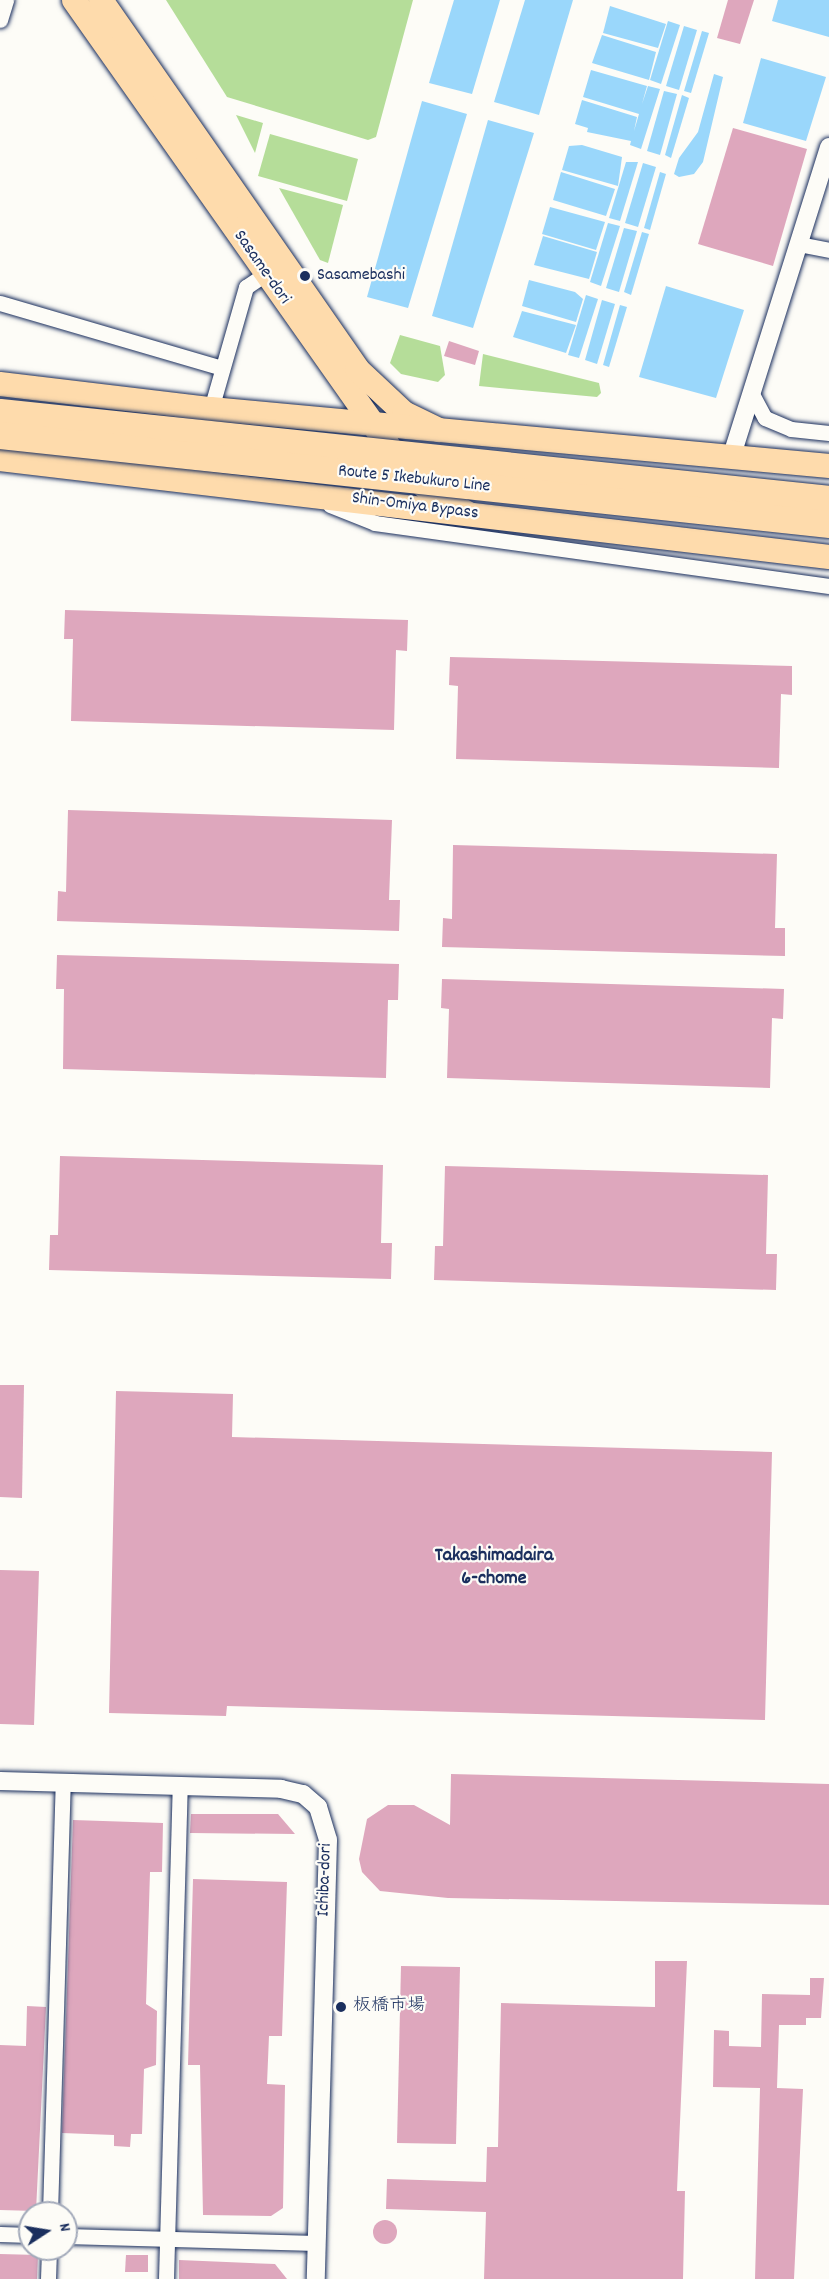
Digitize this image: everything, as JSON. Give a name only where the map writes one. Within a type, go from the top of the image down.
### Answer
[{"type":"highway","name":"Route 5 Ikebukuro Line","points":[[0,412],[829,500]]},
{"type":"highway","name":"Route 5 Ikebukuro Line","points":[[0,435],[829,524]]},
{"type":"main road","name":"Sasame-dori","points":[[75,0],[372,424],[431,492],[469,514]]},
{"type":"main road","name":"Sasame-dori","points":[[100,0],[357,369],[404,413],[441,431]]},
{"type":"main road","points":[[0,384],[211,409],[732,455],[829,466]]},
{"type":"main road","name":"Shin-Omiya Bypass","points":[[0,459],[829,557]]},
{"type":"street","points":[[0,20],[6,0]]},
{"type":"street","points":[[732,455],[829,147]]},
{"type":"street","points":[[799,244],[829,250]]},
{"type":"street","points":[[211,409],[246,287],[265,274]]},
{"type":"street","points":[[0,303],[222,368]]},
{"type":"street","points":[[752,394],[765,418],[791,429],[829,433]]},
{"type":"street","points":[[306,495],[375,523],[829,586]]},
{"type":"street","name":"Ichiba-dori","points":[[0,1781],[292,1790],[311,1800],[327,1827],[316,2279]]},
{"type":"street","points":[[50,2201],[63,1783]]},
{"type":"street","points":[[166,2279],[180,1785]]},
{"type":"street","points":[[0,2234],[18,2235]]},
{"type":"street","points":[[78,2236],[316,2243]]},
{"type":"street","points":[[48,2279],[49,2261]]},
{"type":"green space","points":[[166,0],[413,0],[376,137],[368,140],[227,97]]},
{"type":"green space","points":[[236,115],[263,123],[255,153]]},
{"type":"green space","points":[[270,134],[358,159],[347,201],[258,176]]},
{"type":"green space","points":[[279,188],[343,205],[328,263],[320,260]]},
{"type":"green space","points":[[400,335],[440,346],[445,375],[438,382],[401,374],[390,363]]},
{"type":"green space","points":[[483,354],[599,383],[601,393],[597,397],[479,386]]},
{"type":"water","points":[[454,0],[500,0],[472,94],[429,83]]},
{"type":"water","points":[[525,0],[573,0],[539,115],[494,102]]},
{"type":"water","points":[[778,0],[829,0],[829,37],[772,21]]},
{"type":"water","points":[[610,6],[666,24],[658,48],[603,33]]},
{"type":"water","points":[[668,21],[680,25],[661,84],[650,80]]},
{"type":"water","points":[[684,26],[697,30],[679,90],[666,86]]},
{"type":"water","points":[[702,31],[709,33],[691,93],[684,91]]},
{"type":"water","points":[[602,35],[656,52],[649,80],[592,63]]},
{"type":"water","points":[[761,58],[826,77],[806,141],[743,123]]},
{"type":"water","points":[[591,70],[647,86],[642,104],[648,86],[660,89],[641,149],[630,145],[631,141],[587,132],[588,128],[575,124],[582,100],[637,117],[634,131],[639,114],[583,97]]},
{"type":"water","points":[[714,74],[723,77],[703,162],[694,174],[679,177],[674,174],[679,158],[698,132]]},
{"type":"water","points":[[664,91],[677,94],[660,155],[647,151]]},
{"type":"water","points":[[682,95],[689,98],[671,158],[665,155]]},
{"type":"water","points":[[422,101],[467,114],[408,308],[367,297]]},
{"type":"water","points":[[488,120],[534,133],[473,328],[432,316]]},
{"type":"water","points":[[582,145],[622,157],[618,186],[562,170],[569,146]]},
{"type":"water","points":[[626,162],[638,162],[620,221],[609,218]]},
{"type":"water","points":[[643,163],[656,167],[638,227],[625,223]]},
{"type":"water","points":[[561,172],[615,189],[606,216],[553,200]]},
{"type":"water","points":[[660,172],[666,174],[650,230],[644,228]]},
{"type":"water","points":[[550,207],[605,222],[596,250],[542,234]]},
{"type":"water","points":[[608,223],[620,226],[601,286],[590,282]]},
{"type":"water","points":[[624,228],[637,231],[619,292],[606,288]]},
{"type":"water","points":[[642,232],[649,234],[631,295],[624,292]]},
{"type":"water","points":[[543,236],[597,252],[589,279],[534,265]]},
{"type":"water","points":[[529,280],[575,292],[583,299],[576,322],[522,306]]},
{"type":"water","points":[[666,286],[744,310],[716,398],[639,377]]},
{"type":"water","points":[[586,295],[598,299],[579,358],[568,355]]},
{"type":"water","points":[[602,300],[615,304],[597,364],[585,360]]},
{"type":"water","points":[[620,305],[627,307],[609,367],[603,365]]},
{"type":"water","points":[[522,311],[576,325],[566,353],[513,337]]},
{"type":"building","points":[[728,0],[754,0],[740,44],[717,38]]},
{"type":"building","points":[[733,128],[807,149],[773,266],[698,244]]},
{"type":"building","points":[[449,341],[479,351],[475,365],[444,356]]},
{"type":"building","points":[[65,610],[408,620],[407,651],[396,650],[394,730],[71,721],[73,639],[64,639]]},
{"type":"building","points":[[450,657],[792,666],[792,695],[781,694],[779,768],[456,759],[458,686],[449,685]]},
{"type":"building","points":[[68,810],[392,820],[389,900],[400,900],[399,931],[57,921],[58,891],[66,892]]},
{"type":"building","points":[[453,845],[777,854],[775,928],[785,928],[785,956],[442,947],[443,918],[452,919]]},
{"type":"building","points":[[57,955],[399,964],[398,1000],[388,1000],[386,1078],[63,1069],[64,989],[56,989]]},
{"type":"building","points":[[442,979],[784,989],[783,1019],[772,1018],[770,1088],[447,1078],[449,1009],[441,1008]]},
{"type":"building","points":[[60,1156],[383,1165],[381,1243],[392,1243],[391,1279],[49,1270],[50,1235],[58,1235]]},
{"type":"building","points":[[445,1166],[768,1175],[766,1254],[777,1254],[776,1290],[434,1280],[435,1246],[443,1246]]},
{"type":"building","points":[[0,1385],[24,1385],[22,1498],[0,1497]]},
{"type":"building","points":[[116,1391],[233,1394],[232,1437],[772,1452],[765,1720],[227,1706],[226,1716],[109,1713]]},
{"type":"building","points":[[0,1570],[39,1571],[34,1725],[0,1724]]},
{"type":"building","points":[[451,1774],[829,1784],[829,1905],[448,1898],[380,1891],[362,1872],[359,1859],[367,1819],[388,1805],[414,1805],[450,1825]]},
{"type":"building","points":[[191,1814],[278,1814],[295,1834],[190,1833]]},
{"type":"building","points":[[73,1820],[163,1823],[162,1872],[150,1872],[146,2004],[157,2011],[156,2065],[144,2069],[142,2134],[131,2134],[130,2147],[114,2146],[114,2135],[62,2133]]},
{"type":"building","points":[[193,1879],[287,1882],[282,2036],[269,2036],[267,2084],[285,2085],[283,2208],[271,2216],[203,2215],[200,2065],[188,2065]]},
{"type":"building","points":[[655,1961],[687,1961],[677,2191],[685,2191],[683,2279],[484,2279],[486,2212],[386,2209],[387,2179],[486,2182],[487,2147],[498,2147],[501,2003],[655,2007]]},
{"type":"building","points":[[401,1966],[460,1967],[456,2144],[397,2143]]},
{"type":"building","points":[[810,1978],[824,1978],[821,2018],[806,2018],[806,2025],[779,2025],[777,2088],[803,2089],[794,2279],[755,2279],[760,2088],[713,2087],[714,2030],[729,2031],[729,2046],[761,2047],[762,1994],[810,1995]]},
{"type":"building","points":[[27,2006],[46,2007],[36,2201],[18,2201],[18,2210],[0,2210],[0,2045],[26,2046]]},
{"type":"building","points":[[385,2220],[394,2223],[397,2232],[394,2241],[385,2244],[376,2241],[373,2232],[376,2223]]},
{"type":"building","points":[[0,2254],[18,2254],[18,2261],[38,2261],[37,2279],[0,2279]]},
{"type":"building","points":[[126,2255],[148,2255],[148,2272],[125,2272]]},
{"type":"building","points":[[179,2260],[275,2264],[287,2279],[179,2279]]},
{"type":"place","name":"Sasamebashi","points":[[305,276]]},
{"type":"place","name":"板橋市場","points":[[341,2007]]},
{"type":"district","name":"Takashimadaira 6-chome","points":[[494,1568]]}]
